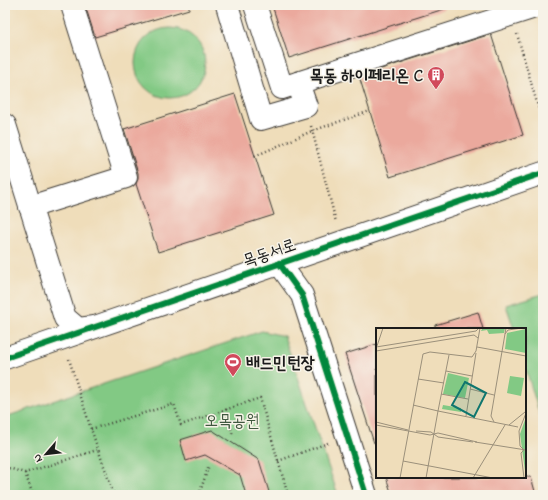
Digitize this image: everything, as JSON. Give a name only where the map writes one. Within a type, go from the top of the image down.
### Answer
[{"type":"street","points":[[30,207],[126,177],[72,5]]},
{"type":"street","points":[[227,5],[261,120],[306,106],[298,83]]},
{"type":"street","points":[[255,5],[282,88],[512,13],[541,5]]},
{"type":"street","points":[[5,125],[65,318],[78,329],[97,326]]},
{"type":"street","name":"목동서로","points":[[5,358],[543,172]]},
{"type":"street","points":[[279,263],[302,295],[366,495]]},
{"type":"path","points":[[512,13],[543,124]]},
{"type":"path","points":[[306,106],[337,225]]},
{"type":"path","points":[[255,156],[312,132],[370,111]]},
{"type":"path","points":[[63,338],[97,450],[114,495]]},
{"type":"path","points":[[91,429],[174,404],[181,425],[260,398],[288,495]]},
{"type":"path","points":[[226,410],[233,436]]},
{"type":"path","points":[[278,461],[321,446]]},
{"type":"path","points":[[5,467],[24,473],[97,450]]},
{"type":"path","points":[[199,495],[209,465]]},
{"type":"path","points":[[24,473],[33,495]]},
{"type":"green space","points":[[163,28],[177,28],[190,34],[199,43],[203,49],[205,63],[203,77],[195,88],[184,96],[177,98],[163,98],[156,96],[145,88],[137,77],[135,70],[135,56],[137,49],[145,38],[156,30]]},
{"type":"green space","points":[[543,294],[543,426],[526,369],[526,328],[514,328],[506,305]]},
{"type":"green space","name":"오목공원","points":[[262,331],[284,336],[338,495],[5,495],[5,417]]},
{"type":"building","points":[[85,5],[189,5],[189,9],[95,37]]},
{"type":"building","points":[[272,5],[444,5],[444,9],[289,58]]},
{"type":"building","name":"목동 하이페리온 C","points":[[491,34],[523,135],[390,177],[359,76]]},
{"type":"building","points":[[235,94],[274,215],[158,252],[136,184],[138,173],[124,129]]},
{"type":"building","points":[[478,312],[483,328],[435,328],[435,325]]},
{"type":"building","points":[[376,344],[376,443],[374,443],[345,354]]},
{"type":"building","points":[[212,430],[259,460],[270,495],[246,495],[240,475],[205,455],[186,461],[180,440]]},
{"type":"building","points":[[531,477],[536,495],[392,495],[386,478]]},
{"type":"cycle path","points":[[5,358],[543,173]]},
{"type":"cycle path","points":[[279,263],[302,295],[366,495]]},
{"type":"place","name":"목동 하이페리온 C","points":[[436,90]]},
{"type":"place","name":"배드민턴장","points":[[233,377]]}]
